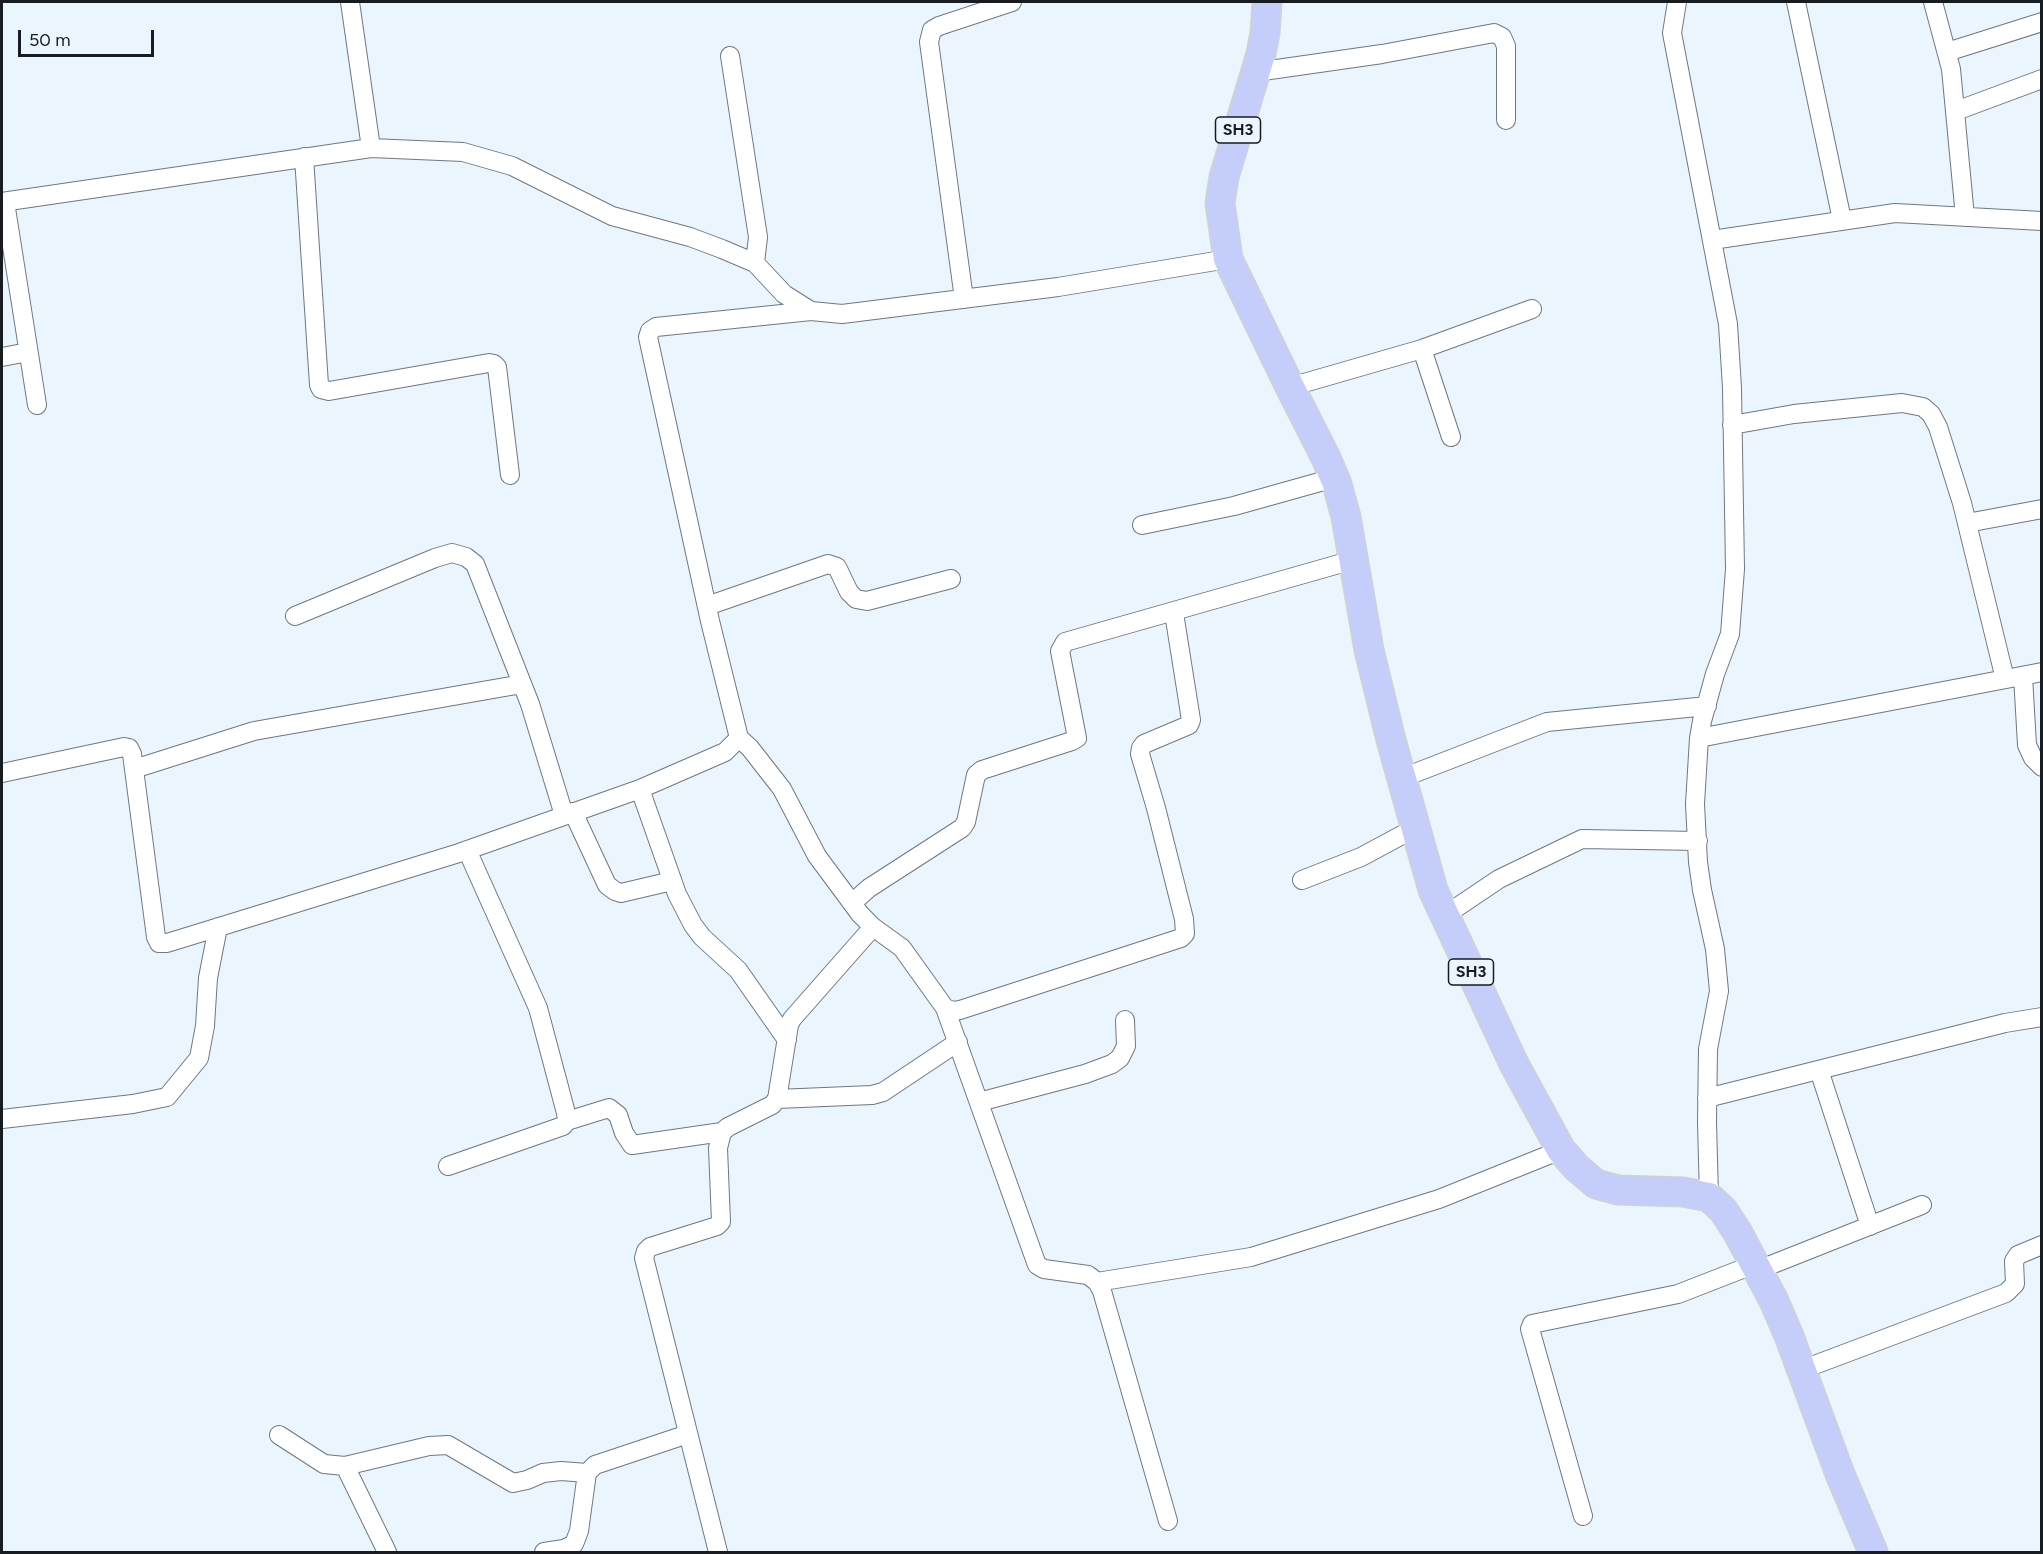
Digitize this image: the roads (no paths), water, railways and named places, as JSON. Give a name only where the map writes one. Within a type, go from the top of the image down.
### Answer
[{"type":"main road","name":"SH3","points":[[1267,2],[1265,33],[1256,72],[1224,177],[1220,203],[1228,259],[1334,478],[1346,516],[1369,650],[1426,869],[1444,916],[1514,1064],[1561,1150],[1596,1184],[1618,1190],[1683,1192],[1709,1197]]},
{"type":"main road","points":[[1709,1197],[1723,1210],[1738,1233],[1774,1301],[1840,1474],[1873,1552]]},
{"type":"street","points":[[350,2],[371,148]]},
{"type":"street","points":[[964,299],[929,42],[932,30],[946,22],[1012,2]]},
{"type":"street","points":[[1677,2],[1672,33],[1728,324],[1736,568],[1730,634],[1715,674],[1699,738],[1695,804],[1702,890],[1715,949],[1719,991],[1708,1049],[1709,1197]]},
{"type":"street","points":[[1796,2],[1842,220]]},
{"type":"street","points":[[1933,2],[1952,69],[1965,217]]},
{"type":"street","points":[[1947,52],[2042,22]]},
{"type":"street","points":[[1256,72],[1382,54],[1494,33],[1502,37],[1506,46],[1506,120]]},
{"type":"street","points":[[730,56],[758,237],[755,263]]},
{"type":"street","points":[[1956,111],[2042,79]]},
{"type":"street","points":[[37,405],[3,202],[371,148],[463,152],[512,166],[612,216],[690,237],[755,263],[784,294],[811,311]]},
{"type":"street","points":[[304,157],[321,389],[329,391],[494,364],[497,367],[510,475]]},
{"type":"street","points":[[1712,240],[1895,213],[2042,221]]},
{"type":"street","points":[[1168,1521],[1102,1292],[1097,1282],[1088,1275],[1044,1269],[1038,1265],[945,1008],[902,948],[873,927],[816,856],[783,789],[739,738],[707,606],[648,338],[650,331],[656,327],[811,311],[842,314],[1058,287],[1228,259]]},
{"type":"street","points":[[1290,387],[1422,349],[1532,309]]},
{"type":"street","points":[[1422,349],[1451,437]]},
{"type":"street","points":[[2,357],[28,352]]},
{"type":"street","points":[[1732,425],[1794,414],[1902,403],[1923,406],[1931,414],[1938,427],[2014,678],[2027,745],[2033,758],[2042,767]]},
{"type":"street","points":[[1142,525],[1234,506],[1334,478]]},
{"type":"street","points":[[1967,523],[2042,508]]},
{"type":"street","points":[[295,616],[452,553],[466,557],[476,564],[530,704],[568,814],[607,885],[621,893],[672,881]]},
{"type":"street","points":[[852,903],[869,888],[962,828],[966,822],[976,775],[982,770],[1077,738],[1060,651],[1065,642],[1174,613],[1353,560]]},
{"type":"street","points":[[707,606],[828,564],[837,567],[855,599],[867,601],[951,579]]},
{"type":"street","points":[[945,1008],[953,1011],[960,1010],[1181,938],[1185,934],[1185,919],[1140,754],[1144,744],[1189,725],[1191,720],[1174,613]]},
{"type":"street","points":[[1699,738],[2042,672]]},
{"type":"street","points":[[134,770],[254,731],[522,684]]},
{"type":"street","points":[[1402,778],[1547,722],[1707,706]]},
{"type":"street","points":[[2,773],[124,747],[129,748],[132,753],[156,937],[159,943],[167,943],[467,850],[640,789],[725,752],[739,738]]},
{"type":"street","points":[[640,789],[677,894],[693,925],[702,937],[738,970],[787,1040]]},
{"type":"street","points":[[1302,880],[1360,857],[1415,828]]},
{"type":"street","points":[[1444,916],[1499,879],[1582,839],[1698,841]]},
{"type":"street","points":[[467,850],[538,1008],[567,1121]]},
{"type":"street","points":[[2,1119],[133,1104],[167,1097],[199,1058],[205,1026],[208,978],[218,927]]},
{"type":"street","points":[[448,1166],[563,1126],[567,1121],[609,1108],[618,1115],[632,1145],[722,1132],[772,1105],[777,1099],[789,1025],[792,1019],[873,927]]},
{"type":"street","points":[[1707,1098],[2004,1023],[2042,1017]]},
{"type":"street","points":[[979,1102],[1085,1074],[1112,1064],[1120,1058],[1126,1046],[1125,1020]]},
{"type":"street","points":[[777,1099],[873,1095],[883,1092],[958,1042]]},
{"type":"street","points":[[1819,1070],[1870,1226]]},
{"type":"street","points":[[718,1552],[644,1258],[650,1247],[717,1226],[721,1222],[718,1148],[722,1132]]},
{"type":"street","points":[[1097,1282],[1251,1257],[1439,1199],[1561,1150]]},
{"type":"street","points":[[1583,1516],[1530,1329],[1532,1324],[1678,1294],[1870,1226],[1922,1205]]},
{"type":"street","points":[[1802,1370],[2006,1293],[2015,1284],[2014,1261],[2018,1255],[2042,1245]]},
{"type":"street","points":[[544,1552],[564,1549],[574,1544],[579,1531],[587,1473],[594,1465],[688,1434]]},
{"type":"street","points":[[279,1435],[324,1464],[345,1466],[429,1446],[448,1445],[513,1483],[543,1473],[561,1471],[587,1473]]},
{"type":"street","points":[[345,1466],[387,1552]]}]
